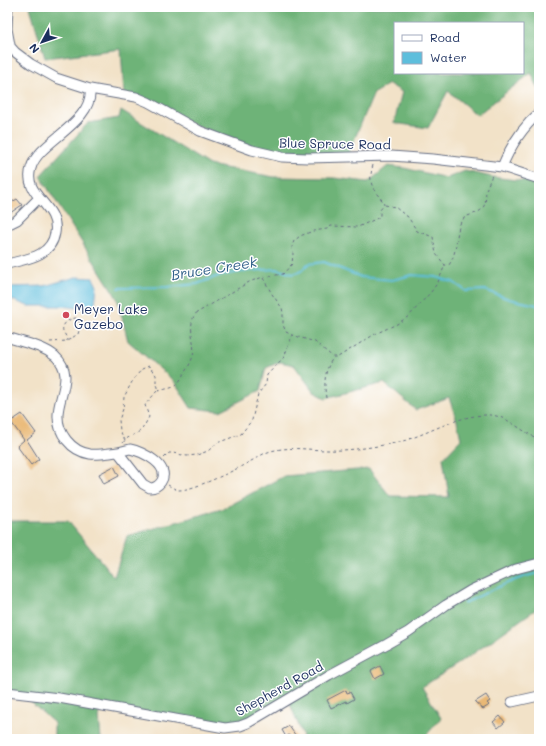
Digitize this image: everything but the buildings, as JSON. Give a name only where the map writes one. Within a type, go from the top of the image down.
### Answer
[{"type":"street","points":[[8,7],[8,45]]},
{"type":"street","name":"Blue Spruce Road","points":[[8,45],[15,52],[43,72],[56,78],[90,89],[136,98],[153,105],[181,122],[200,131],[270,155],[307,158],[392,156],[498,166],[539,179]]},
{"type":"street","points":[[7,264],[38,255],[44,252],[52,244],[56,229],[56,222],[49,209],[39,198],[30,183],[32,163],[49,144],[76,120],[85,109],[90,94],[90,89]]},
{"type":"street","points":[[498,166],[514,142],[539,113]]},
{"type":"street","points":[[7,225],[17,220],[39,198]]},
{"type":"street","points":[[7,337],[46,350],[56,357],[60,363],[64,371],[65,384],[59,408],[58,420],[66,440],[75,448],[88,454],[97,454],[120,451],[138,450],[153,459],[157,464],[163,472],[162,481],[153,488],[147,487],[120,451]]},
{"type":"street","name":"Shepherd Road","points":[[7,692],[58,698],[225,728],[240,726],[248,723],[329,675],[408,632],[446,605],[471,590],[516,569],[539,563]]},
{"type":"street","points":[[512,702],[539,696]]},
{"type":"path","points":[[373,165],[370,177],[371,185],[383,201],[384,205]]},
{"type":"path","points":[[263,277],[272,294],[282,308],[283,325],[286,332],[292,336],[316,342],[333,357],[338,357],[375,334],[410,316],[434,287],[445,265],[449,265],[456,250],[455,242],[462,220],[468,215],[478,212],[483,208],[486,201],[486,192],[498,166]]},
{"type":"path","points":[[384,205],[401,212],[408,218],[417,231],[433,237],[436,254],[445,265]]},
{"type":"path","points":[[120,451],[125,440],[139,432],[149,417],[145,405],[158,391],[176,386],[189,366],[193,356],[191,320],[195,314],[249,282],[263,277],[283,274],[292,264],[292,246],[294,241],[300,236],[313,231],[326,229],[331,226],[358,227],[380,217],[380,210],[384,205]]},
{"type":"path","points":[[46,350],[50,342],[67,341],[78,334],[81,324],[76,318],[68,320],[64,326],[63,329],[67,341]]},
{"type":"path","points":[[157,464],[169,454],[173,453],[187,456],[197,455],[208,451],[217,443],[241,434],[252,420],[258,394],[266,384],[268,375],[284,357],[292,336]]},
{"type":"path","points":[[326,398],[324,384],[325,373],[333,357]]},
{"type":"path","points":[[125,440],[120,431],[119,420],[123,409],[124,396],[134,380],[146,367],[149,366],[156,375],[158,391]]},
{"type":"path","points":[[162,481],[179,490],[192,487],[235,470],[269,452],[289,448],[327,450],[372,447],[413,438],[474,415],[493,415],[508,421],[539,439]]},
{"type":"green space","points":[[30,7],[539,7],[539,89],[531,73],[477,115],[448,91],[428,128],[394,123],[402,92],[389,84],[374,93],[347,157],[307,158],[252,150],[124,94],[121,49],[45,58]]},
{"type":"green space","points":[[121,110],[209,165],[274,177],[334,178],[368,182],[388,166],[404,168],[447,178],[465,171],[492,177],[533,182],[539,185],[539,607],[467,658],[422,687],[441,718],[423,739],[301,739],[303,736],[288,699],[240,726],[98,705],[101,739],[54,739],[54,723],[22,694],[7,692],[7,521],[68,521],[114,577],[127,536],[222,509],[284,476],[369,469],[390,496],[449,497],[443,458],[461,439],[457,421],[449,398],[416,410],[384,383],[326,398],[314,392],[294,365],[280,362],[266,368],[260,391],[220,411],[191,408],[174,381],[128,341],[117,298],[40,176],[88,123],[119,118]]},
{"type":"water","points":[[76,277],[93,278],[97,286],[95,305],[93,307],[87,309],[60,306],[28,306],[12,300],[7,302],[7,287],[44,286]]},
{"type":"waterway","name":"Bruce Creek","points":[[119,288],[167,287],[197,284],[221,275],[248,271],[276,269],[293,274],[301,271],[308,264],[324,262],[361,277],[392,280],[412,275],[435,277],[453,282],[466,291],[485,290],[509,299],[537,305],[539,307]]},
{"type":"waterway","points":[[465,603],[511,582],[539,573]]},
{"type":"place","name":"Meyer Lake Gazebo","points":[[66,315]]}]
